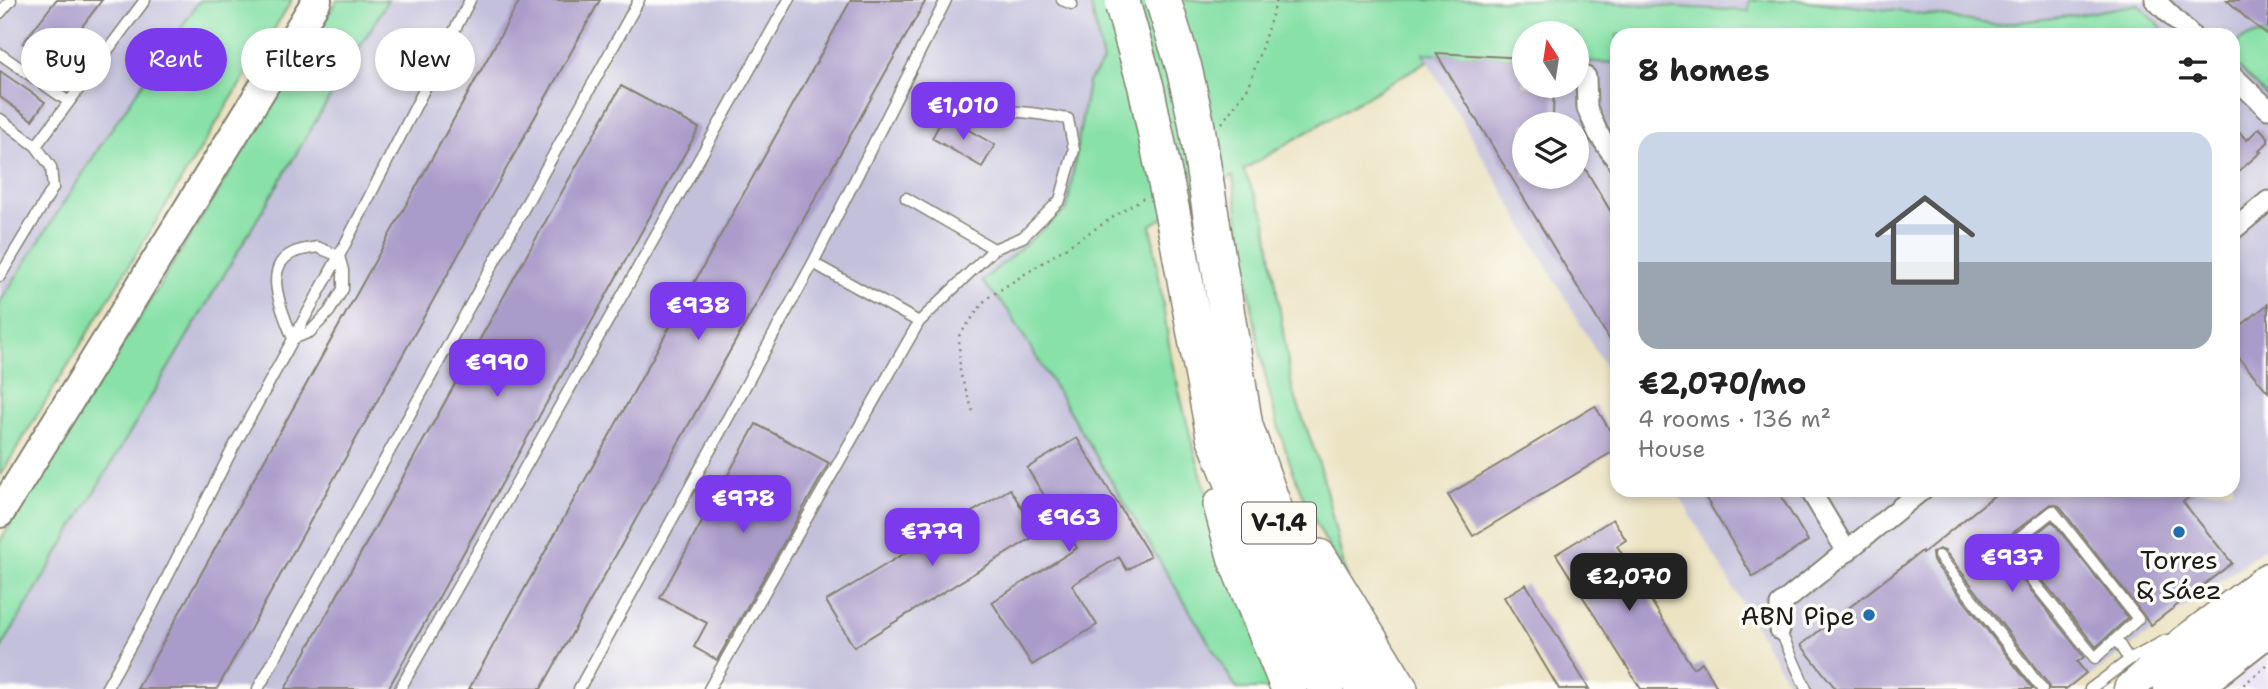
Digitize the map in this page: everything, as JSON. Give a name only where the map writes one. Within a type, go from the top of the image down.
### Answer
[{"type":"highway","name":"V-1.4","points":[[1163,0],[1184,68],[1196,121],[1245,426],[1286,544],[1363,689]]},
{"type":"highway","name":"V-1.4","points":[[1121,2],[1146,87],[1214,436],[1260,551],[1326,689]]},
{"type":"highway","points":[[1230,344],[1298,519],[1336,588],[1400,689]]},
{"type":"highway","points":[[1214,436],[1212,472],[1236,560],[1289,689]]},
{"type":"main road","points":[[0,513],[317,0]]},
{"type":"main road","points":[[2108,689],[2183,642],[2268,578]]},
{"type":"main road","points":[[2169,689],[2268,611]]},
{"type":"main road","points":[[2129,675],[2183,642]]},
{"type":"street","points":[[2155,0],[2184,28]]},
{"type":"street","points":[[2240,84],[2268,109]]},
{"type":"street","points":[[1587,98],[1587,108],[1598,133],[1610,151]]},
{"type":"street","points":[[2240,224],[2268,201]]},
{"type":"street","points":[[1814,497],[1847,552]]},
{"type":"street","points":[[1780,630],[1780,605],[1914,497]]},
{"type":"street","points":[[2184,689],[2268,621]]},
{"type":"street","points":[[2203,689],[2268,638]]},
{"type":"lane","points":[[0,13],[11,0]]},
{"type":"lane","points":[[36,146],[145,0]]},
{"type":"lane","points":[[106,689],[150,611],[233,447],[339,256],[470,0]]},
{"type":"lane","points":[[258,689],[639,0]]},
{"type":"lane","points":[[400,689],[789,0]]},
{"type":"lane","points":[[579,689],[813,263],[946,0]]},
{"type":"lane","points":[[0,54],[69,102]]},
{"type":"lane","points":[[709,689],[919,322],[994,249],[1023,237],[1060,200],[1074,150],[1068,119],[1003,112],[979,115],[969,121]]},
{"type":"lane","points":[[0,119],[36,146],[51,167],[52,188],[0,276]]},
{"type":"lane","points":[[906,198],[994,249]]},
{"type":"lane","points":[[293,339],[275,281],[279,265],[294,252],[317,247],[339,256]]},
{"type":"lane","points":[[293,339],[310,332],[329,312],[343,289],[343,270],[339,256]]},
{"type":"lane","points":[[813,263],[919,322]]},
{"type":"lane","points":[[2053,511],[2138,620],[2116,639],[2095,658],[2006,548],[2053,511]]},
{"type":"lane","points":[[1939,556],[2042,689]]},
{"type":"lane","points":[[2090,689],[2129,675],[2237,601]]},
{"type":"lane","points":[[1780,630],[1806,689]]},
{"type":"lane","points":[[2116,639],[2129,675]]},
{"type":"path","points":[[1215,130],[1249,86],[1276,0]]},
{"type":"path","points":[[973,411],[960,373],[959,336],[986,299],[1137,204],[1147,194]]},
{"type":"path","points":[[2238,689],[2268,665]]},
{"type":"shaded area","points":[[0,0],[200,0],[181,28],[125,28],[125,91],[138,91],[0,302]]},
{"type":"shaded area","points":[[388,0],[1090,0],[1103,62],[1088,82],[1067,209],[983,281],[1008,310],[1237,689],[0,689],[0,650],[334,91],[361,91],[361,45]]},
{"type":"shaded area","points":[[1386,0],[2268,0],[2268,546],[2073,689],[1792,689],[1680,497],[2240,497],[2240,28],[1610,28],[1610,375],[1427,61]]},
{"type":"shaded area","points":[[2268,653],[2268,689],[2222,689]]},
{"type":"green space","points":[[200,0],[292,0],[275,28],[241,28],[241,83],[0,476],[0,302],[138,91],[227,91],[227,28],[181,28]]},
{"type":"green space","points":[[337,0],[388,0],[361,45],[361,28],[320,28]]},
{"type":"green space","points":[[1090,0],[1552,0],[1749,11],[1749,0],[1799,0],[1934,15],[1994,25],[2138,4],[2162,28],[1610,28],[1610,63],[1589,62],[1589,21],[1512,21],[1512,57],[1423,53],[1427,61],[1243,170],[1265,215],[1292,388],[1321,469],[1347,579],[1302,494],[1276,417],[1257,337],[1233,176],[1151,225],[1171,358],[1191,439],[1224,553],[1276,689],[1237,689],[1008,310],[982,281],[1067,209],[1088,82],[1103,62]]},
{"type":"green space","points":[[2268,34],[2268,97],[2240,69],[2240,40]]},
{"type":"green space","points":[[280,91],[334,91],[0,650],[0,541]]},
{"type":"building","points":[[56,0],[102,0],[81,28],[35,28]]},
{"type":"building","points":[[520,0],[600,0],[217,689],[137,689],[469,91],[475,91],[475,81]]},
{"type":"building","points":[[851,0],[926,0],[541,689],[469,689]]},
{"type":"building","points":[[2227,0],[2268,0],[2268,35],[2247,19]]},
{"type":"building","points":[[1436,53],[1512,57],[1512,98],[1554,98],[1553,112],[1512,112],[1512,179]]},
{"type":"building","points":[[0,71],[21,85],[21,91],[29,91],[45,102],[32,120],[0,97]]},
{"type":"building","points":[[621,86],[699,128],[388,689],[285,689]]},
{"type":"building","points":[[944,116],[995,145],[982,167],[932,138]]},
{"type":"building","points":[[2259,128],[2268,137],[2268,142],[2259,151],[2261,152],[2240,170],[2240,133],[2247,140]]},
{"type":"building","points":[[1589,175],[1610,210],[1610,340],[1518,189],[1589,189]]},
{"type":"building","points":[[2268,304],[2268,392],[2240,359],[2240,326]]},
{"type":"building","points":[[1595,406],[1610,431],[1610,453],[1473,536],[1448,495]]},
{"type":"building","points":[[756,424],[829,463],[717,660],[694,647],[707,623],[660,598]]},
{"type":"building","points":[[1077,438],[1150,556],[1127,570],[1119,557],[1072,585],[1097,625],[1032,665],[992,602],[1077,548],[1027,468]]},
{"type":"building","points":[[1010,489],[1038,534],[854,647],[826,601]]},
{"type":"building","points":[[1705,497],[1781,497],[1808,541],[1753,577]]},
{"type":"building","points":[[1992,497],[2189,497],[2183,502],[2232,563],[2151,625],[2059,506],[2051,504],[2001,542],[1999,550],[2084,657],[2077,662],[2086,673],[2066,689],[2049,689],[2048,684],[1945,551],[1939,549],[1932,553],[1933,561],[2033,689],[1836,689],[1801,645],[1922,551],[1923,553]]},
{"type":"building","points":[[1613,519],[1626,540],[1617,546],[1693,668],[1702,662],[1718,689],[1641,689],[1556,554]]},
{"type":"building","points":[[2052,521],[2128,618],[2096,647],[2017,549]]},
{"type":"building","points":[[1526,584],[1589,689],[1559,689],[1504,597]]},
{"type":"place","name":"Torres & Sáez","points":[[2179,532]]},
{"type":"place","name":"ABN Pipe","points":[[1869,615]]}]
